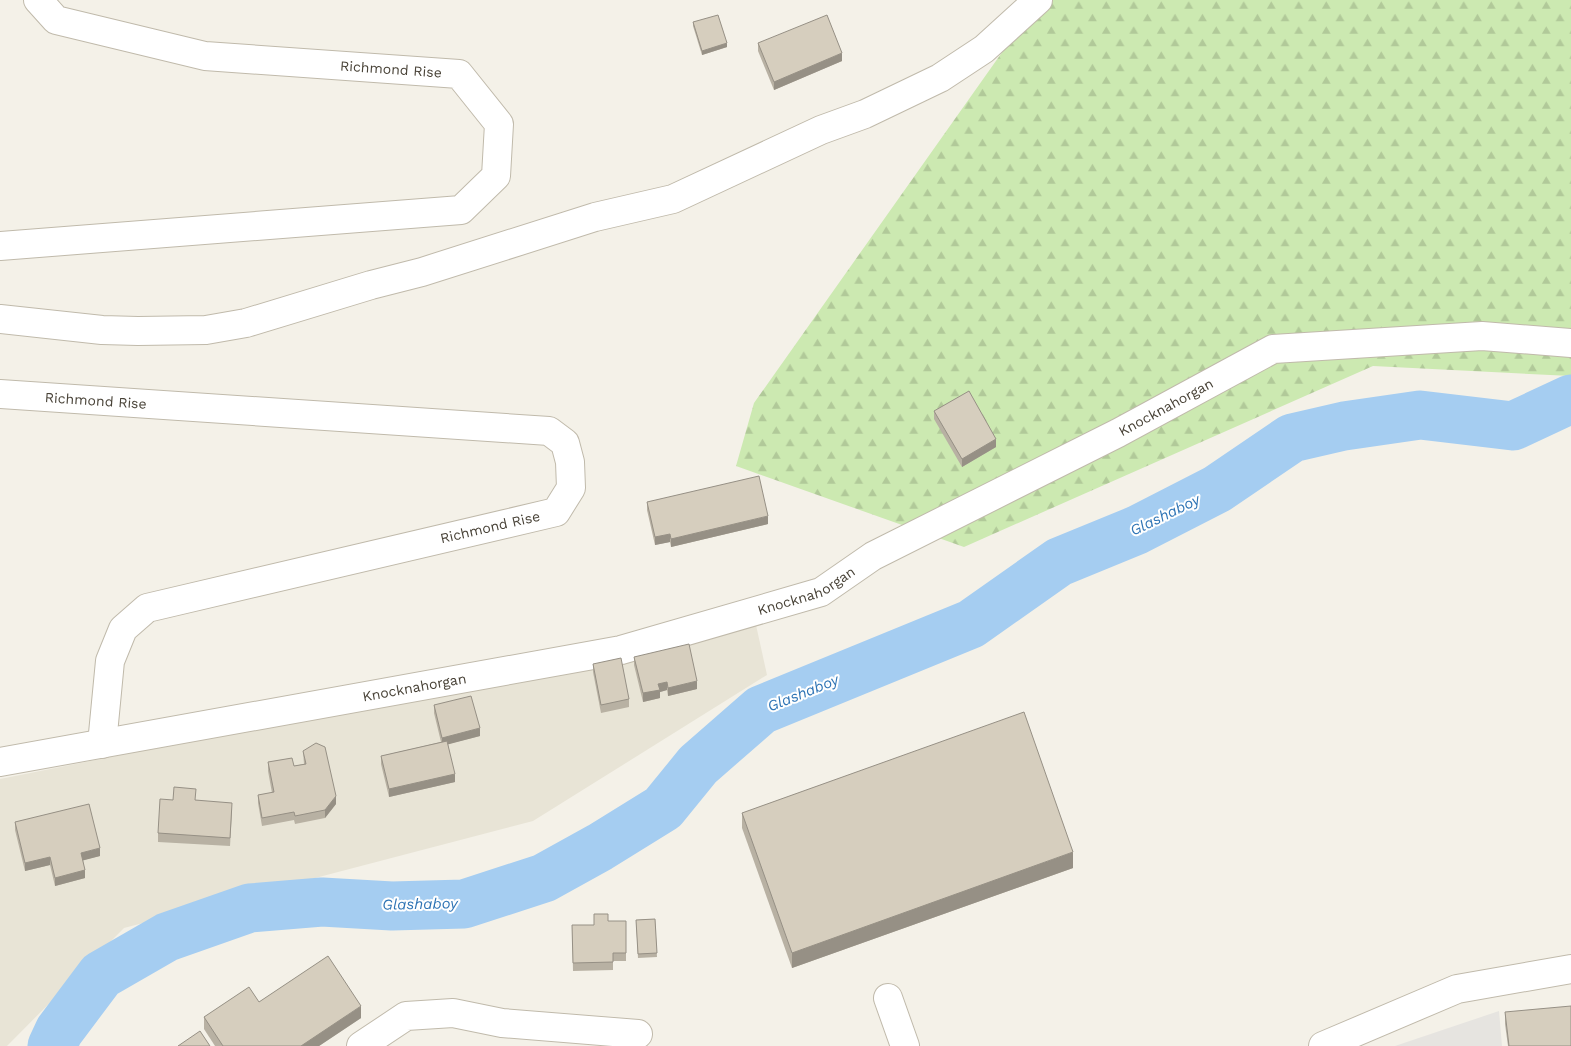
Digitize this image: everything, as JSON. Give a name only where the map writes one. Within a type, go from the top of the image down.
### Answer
[{"type":"street","name":"Richmond Rise","points":[[0,246],[461,210],[496,176],[499,124],[459,74],[205,56],[56,20],[38,0]]},
{"type":"street","points":[[0,318],[102,330],[138,331],[206,330],[246,323],[371,285],[422,272],[595,217],[673,199],[820,130],[865,114],[940,78],[984,49],[1038,0]]},
{"type":"street","name":"Knocknahorgan","points":[[0,762],[621,650],[821,592],[873,556],[1118,433],[1273,349],[1482,336],[1571,343]]},
{"type":"street","name":"Richmond Rise","points":[[0,394],[550,431],[565,443],[570,462],[571,488],[556,512],[147,608],[124,629],[110,661],[102,744]]},
{"type":"street","points":[[1323,1046],[1457,989],[1571,969]]},
{"type":"street","points":[[888,998],[905,1046]]},
{"type":"street","points":[[361,1046],[406,1016],[453,1013],[502,1023],[638,1034]]},
{"type":"shaded area","points":[[756,625],[767,675],[533,821],[124,928],[7,1046],[0,1046],[0,779],[457,688]]},
{"type":"shaded area","points":[[1499,1011],[1502,1046],[1395,1046]]},
{"type":"green space","points":[[1039,0],[1571,0],[1571,376],[1373,366],[964,547],[736,466],[754,403]]},
{"type":"building","points":[[718,15],[727,43],[702,51],[693,22]]},
{"type":"building","points":[[827,15],[842,53],[774,82],[758,43]]},
{"type":"building","points":[[969,391],[996,439],[962,459],[934,411]]},
{"type":"building","points":[[759,476],[768,516],[671,539],[670,534],[655,537],[647,502]]},
{"type":"building","points":[[689,644],[697,681],[668,688],[667,682],[658,684],[660,690],[643,693],[634,657]]},
{"type":"building","points":[[621,658],[629,699],[601,705],[593,664]]},
{"type":"building","points":[[471,696],[480,728],[442,738],[434,705]]},
{"type":"building","points":[[1024,712],[1073,852],[792,953],[742,813]]},
{"type":"building","points":[[447,741],[455,774],[389,789],[381,756]]},
{"type":"building","points":[[316,743],[325,747],[336,796],[325,810],[295,816],[294,812],[262,818],[258,795],[274,792],[268,762],[292,758],[294,766],[306,764],[303,751]]},
{"type":"building","points":[[174,787],[196,789],[195,800],[232,803],[230,838],[158,833],[160,799],[173,800]]},
{"type":"building","points":[[89,804],[100,848],[81,853],[85,870],[55,878],[50,857],[25,863],[15,822]]},
{"type":"building","points":[[594,914],[608,914],[608,921],[626,921],[626,953],[613,953],[613,962],[573,963],[572,925],[594,925]]},
{"type":"building","points":[[655,919],[657,953],[638,954],[636,920]]},
{"type":"building","points":[[328,956],[361,1006],[301,1046],[223,1046],[204,1017],[249,987],[259,1002]]},
{"type":"building","points":[[1571,1006],[1571,1046],[1509,1046],[1505,1012]]},
{"type":"building","points":[[200,1031],[210,1046],[178,1046]]},
{"type":"waterway","name":"Glashaboy","points":[[52,1046],[59,1031],[101,975],[167,937],[250,908],[322,902],[392,906],[464,904],[544,878],[600,847],[663,808],[698,765],[761,710],[971,624],[1059,562],[1137,530],[1217,489],[1292,438],[1344,426],[1420,415],[1513,426],[1571,399]]}]
